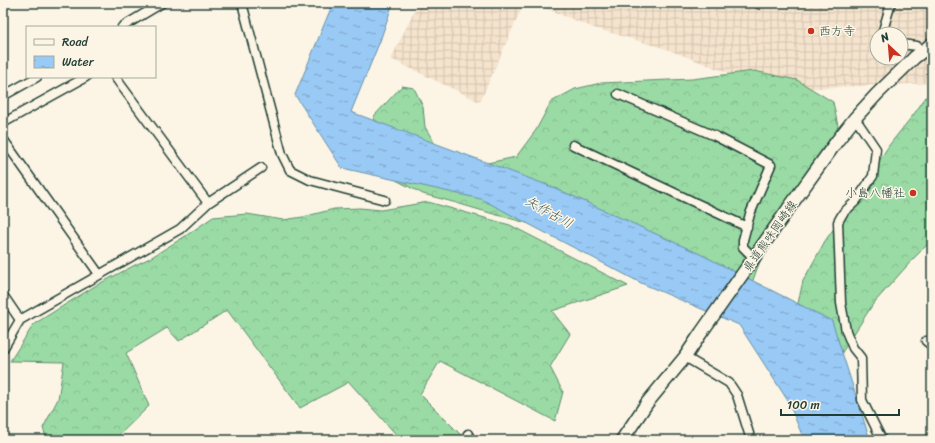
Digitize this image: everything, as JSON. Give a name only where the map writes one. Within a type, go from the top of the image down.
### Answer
[{"type":"main road","name":"県道熊味岡崎線","points":[[622,440],[648,403],[685,357],[701,332],[837,141],[877,94],[915,57],[927,48]]},
{"type":"street","points":[[124,26],[162,3]]},
{"type":"street","points":[[242,3],[282,154],[290,170],[310,180],[385,200]]},
{"type":"street","points":[[884,26],[891,3]]},
{"type":"street","points":[[909,45],[927,48]]},
{"type":"street","points":[[3,96],[35,78]]},
{"type":"street","points":[[3,123],[84,78]]},
{"type":"street","points":[[117,78],[208,203]]},
{"type":"street","points":[[618,94],[714,136],[771,165],[750,214],[743,240],[743,247],[754,258]]},
{"type":"street","points":[[855,118],[876,149],[873,176],[856,201],[843,213],[838,222],[841,303],[846,331],[853,348],[861,358],[862,400],[882,440]]},
{"type":"street","points":[[3,139],[100,274]]},
{"type":"street","points":[[573,145],[747,227]]},
{"type":"street","points":[[3,349],[20,320],[180,229],[208,203],[261,168]]},
{"type":"street","points":[[3,295],[20,320]]},
{"type":"street","points":[[685,357],[729,383],[737,395],[751,440]]},
{"type":"shaded area","points":[[418,3],[524,3],[480,102],[391,59]]},
{"type":"shaded area","points":[[532,3],[932,3],[932,83],[772,90],[666,49],[594,28]]},
{"type":"green space","points":[[754,71],[797,80],[833,102],[838,126],[830,149],[774,227],[748,294],[571,235],[423,194],[394,179],[371,141],[374,116],[402,86],[414,88],[423,107],[425,127],[444,159],[478,165],[516,157],[536,130],[551,102],[575,89],[601,83],[692,79]]},
{"type":"green space","points":[[932,91],[932,240],[873,304],[841,354],[796,312],[803,281],[825,241],[890,144],[928,94]]},
{"type":"green space","points":[[428,202],[510,225],[628,286],[552,311],[570,334],[550,367],[563,392],[555,421],[440,361],[420,394],[463,437],[464,440],[401,440],[349,382],[300,408],[227,310],[179,341],[167,328],[126,353],[149,406],[114,440],[47,440],[43,428],[58,399],[64,362],[10,361],[34,324],[95,286],[150,258],[213,217],[247,214],[283,220],[303,217],[334,209],[360,208],[381,210]]},
{"type":"water","name":"矢作古川","points":[[333,3],[393,3],[380,41],[351,112],[555,188],[700,254],[832,321],[870,440],[804,440],[788,401],[739,325],[641,283],[481,199],[342,168],[295,95]]},
{"type":"building","points":[[746,3],[763,3],[760,10]]},
{"type":"place","name":"西方寺","points":[[811,31]]},
{"type":"place","name":"小島八幡社","points":[[913,193]]}]
